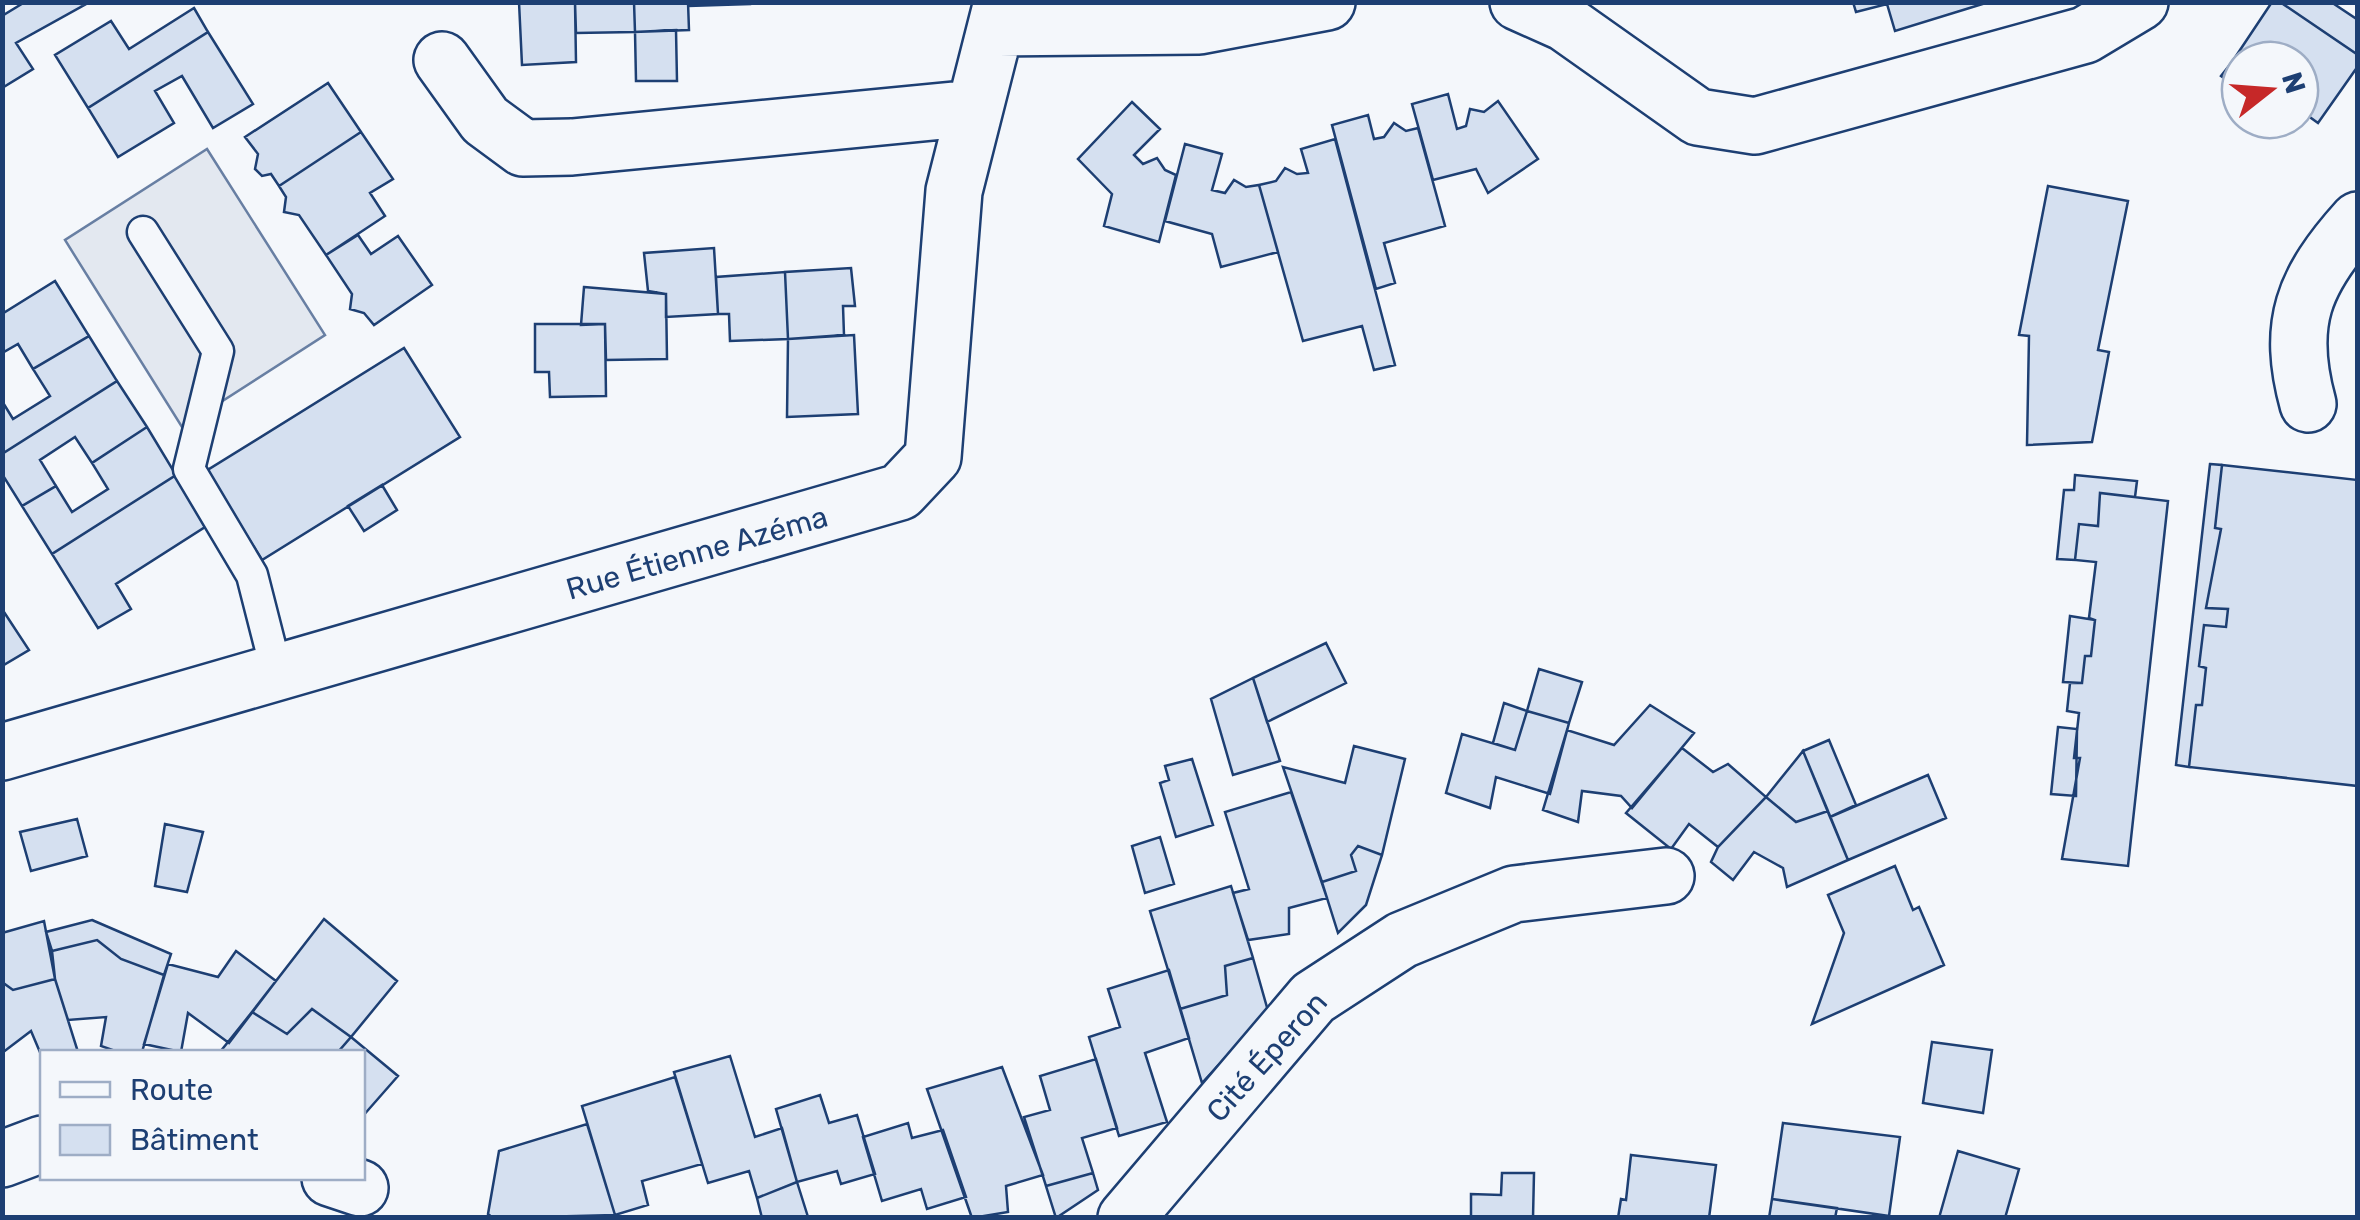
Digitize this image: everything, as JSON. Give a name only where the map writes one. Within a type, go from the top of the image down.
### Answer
[{"type":"street","points":[[1001,15],[1200,26],[1326,2]]},
{"type":"street","points":[[1518,2],[1565,22],[1698,117],[1755,126],[2085,35],[2140,2]]},
{"type":"street","name":"Rue Étienne Azéma","points":[[2,752],[900,492],[933,457],[954,191],[1001,15]]},
{"type":"street","points":[[442,60],[485,120],[523,148],[572,147],[974,108]]},
{"type":"street","points":[[2308,404],[2296,363],[2299,311],[2322,260],[2358,220]]},
{"type":"street","name":"Cité Éperon","points":[[1126,1218],[1313,998],[1402,940],[1514,894],[1666,876]]},
{"type":"street","points":[[2,1159],[40,1145]]},
{"type":"lane","points":[[144,232],[218,350],[189,469],[252,576],[277,673]]},
{"type":"shaded area","points":[[207,149],[325,335],[182,427],[65,240]]},
{"type":"building","points":[[25,2],[86,4],[16,43],[33,69],[2,88],[2,16]]},
{"type":"building","points":[[519,2],[575,2],[576,62],[522,65]]},
{"type":"building","points":[[575,2],[634,2],[635,32],[576,33]]},
{"type":"building","points":[[634,2],[688,2],[689,30],[635,32]]},
{"type":"building","points":[[688,2],[750,2],[750,4],[689,6]]},
{"type":"building","points":[[1853,2],[1989,2],[1895,31],[1887,4],[1856,12]]},
{"type":"building","points":[[2272,2],[2280,2],[2358,55],[2358,66],[2320,120],[2320,40],[2247,40]]},
{"type":"building","points":[[2280,2],[2331,2],[2358,20],[2358,55]]},
{"type":"building","points":[[194,8],[208,32],[88,108],[55,55],[111,21],[129,49]]},
{"type":"building","points":[[676,30],[677,81],[636,81],[635,32]]},
{"type":"building","points":[[208,32],[253,104],[213,128],[182,76],[155,91],[174,123],[118,157],[88,108]]},
{"type":"building","points":[[328,83],[361,132],[279,186],[271,174],[262,176],[255,169],[258,154],[245,137]]},
{"type":"building","points":[[1448,94],[1457,129],[1466,126],[1470,109],[1484,112],[1498,101],[1538,159],[1488,193],[1476,169],[1433,180],[1412,104]]},
{"type":"building","points":[[1132,102],[1160,129],[1134,155],[1143,164],[1157,158],[1165,170],[1176,175],[1159,242],[1104,226],[1112,194],[1078,159]]},
{"type":"building","points":[[1368,115],[1374,139],[1384,137],[1394,123],[1406,131],[1418,128],[1445,226],[1384,243],[1395,283],[1376,289],[1332,125]]},
{"type":"building","points":[[361,132],[393,179],[370,193],[385,216],[326,255],[299,215],[284,212],[286,197],[279,186]]},
{"type":"building","points":[[1335,139],[1395,365],[1374,370],[1362,326],[1303,341],[1259,185],[1276,181],[1285,168],[1297,174],[1308,173],[1301,149]]},
{"type":"building","points":[[1185,144],[1222,154],[1212,190],[1225,193],[1234,180],[1246,187],[1259,185],[1278,252],[1221,267],[1212,234],[1165,221]]},
{"type":"building","points":[[2048,186],[2128,201],[2098,350],[2109,352],[2092,442],[2027,445],[2029,336],[2019,335]]},
{"type":"building","points":[[358,235],[371,254],[398,236],[432,285],[374,325],[364,313],[350,309],[352,294],[326,255]]},
{"type":"building","points":[[714,248],[718,314],[666,317],[666,294],[648,291],[644,253]]},
{"type":"building","points":[[851,268],[855,306],[843,306],[844,335],[788,339],[785,272]]},
{"type":"building","points":[[785,272],[788,339],[730,341],[729,314],[718,314],[716,277]]},
{"type":"building","points":[[55,281],[89,336],[33,369],[18,344],[2,353],[2,314]]},
{"type":"building","points":[[584,287],[666,294],[667,359],[606,360],[605,324],[581,325]]},
{"type":"building","points":[[535,324],[605,324],[606,396],[550,397],[549,372],[535,372]]},
{"type":"building","points":[[854,335],[858,414],[787,417],[788,339]]},
{"type":"building","points":[[89,336],[117,381],[2,454],[2,401],[13,419],[50,396],[33,369]]},
{"type":"building","points":[[404,348],[460,437],[262,560],[206,471]]},
{"type":"building","points":[[117,381],[147,427],[92,463],[75,437],[40,460],[56,486],[22,506],[2,474],[2,454]]},
{"type":"building","points":[[147,427],[176,475],[52,554],[22,506],[56,486],[72,512],[108,489],[92,463]]},
{"type":"building","points":[[2210,464],[2222,465],[2215,528],[2221,529],[2206,608],[2228,609],[2226,627],[2204,625],[2199,666],[2206,668],[2202,705],[2196,705],[2189,767],[2176,765]]},
{"type":"building","points":[[2222,465],[2358,480],[2358,786],[2189,767],[2196,705],[2202,705],[2206,668],[2199,666],[2204,625],[2226,627],[2228,609],[2206,608],[2221,529],[2215,528]]},
{"type":"building","points":[[176,475],[205,527],[116,584],[131,609],[98,628],[52,554]]},
{"type":"building","points":[[2075,475],[2137,481],[2135,497],[2100,493],[2098,526],[2079,524],[2075,560],[2057,559],[2064,490],[2074,490]]},
{"type":"building","points":[[382,485],[397,510],[364,531],[348,506]]},
{"type":"building","points":[[2100,493],[2168,501],[2128,866],[2062,859],[2080,758],[2074,758],[2079,713],[2067,711],[2070,683],[2082,683],[2085,656],[2091,656],[2095,620],[2089,618],[2096,562],[2075,560],[2079,524],[2098,526]]},
{"type":"building","points":[[2,609],[29,650],[2,666]]},
{"type":"building","points":[[2070,616],[2095,620],[2091,656],[2085,656],[2082,683],[2063,682]]},
{"type":"building","points":[[1326,643],[1346,683],[1267,722],[1253,678]]},
{"type":"building","points":[[1539,669],[1582,682],[1569,723],[1527,711]]},
{"type":"building","points":[[1253,678],[1280,761],[1233,775],[1211,699]]},
{"type":"building","points":[[1504,703],[1527,711],[1515,750],[1493,743]]},
{"type":"building","points":[[1650,705],[1694,733],[1632,808],[1621,796],[1582,791],[1578,822],[1543,810],[1567,730],[1614,745]]},
{"type":"building","points":[[1527,711],[1569,723],[1550,794],[1496,777],[1490,808],[1446,793],[1462,734],[1515,750]]},
{"type":"building","points":[[2058,727],[2077,729],[2076,796],[2051,794]]},
{"type":"building","points":[[1829,740],[1856,805],[1830,817],[1803,751]]},
{"type":"building","points":[[1354,746],[1405,759],[1382,855],[1358,846],[1351,855],[1356,871],[1322,882],[1283,767],[1345,783]]},
{"type":"building","points":[[1682,748],[1713,772],[1728,764],[1766,797],[1718,847],[1689,824],[1671,849],[1626,813]]},
{"type":"building","points":[[1803,751],[1828,811],[1796,822],[1766,797]]},
{"type":"building","points":[[1192,759],[1213,825],[1176,837],[1160,783],[1169,780],[1165,766]]},
{"type":"building","points":[[1928,775],[1946,818],[1848,860],[1830,817]]},
{"type":"building","points":[[1291,792],[1327,898],[1289,908],[1289,934],[1248,940],[1233,893],[1249,889],[1225,812]]},
{"type":"building","points":[[1766,797],[1796,822],[1828,811],[1848,860],[1787,887],[1783,868],[1754,852],[1733,880],[1711,862],[1718,847]]},
{"type":"building","points":[[77,819],[87,856],[31,871],[20,832]]},
{"type":"building","points":[[165,824],[203,832],[187,892],[155,886]]},
{"type":"building","points":[[1160,837],[1174,884],[1145,893],[1132,846]]},
{"type":"building","points":[[1358,846],[1382,855],[1366,905],[1338,933],[1322,882],[1356,871],[1351,855]]},
{"type":"building","points":[[1895,866],[1913,910],[1919,907],[1944,965],[1812,1024],[1844,933],[1828,895]]},
{"type":"building","points":[[1231,886],[1253,958],[1225,966],[1227,995],[1180,1009],[1150,911]]},
{"type":"building","points":[[324,919],[397,981],[351,1037],[312,1009],[287,1034],[252,1012]]},
{"type":"building","points":[[92,920],[171,954],[164,975],[121,959],[97,940],[52,951],[46,932]]},
{"type":"building","points":[[44,921],[55,979],[13,990],[2,982],[2,933]]},
{"type":"building","points":[[97,940],[121,959],[164,975],[143,1050],[101,1046],[106,1017],[68,1020],[55,979],[52,951]]},
{"type":"building","points":[[236,951],[276,981],[229,1043],[188,1013],[181,1050],[144,1044],[168,964],[218,977]]},
{"type":"building","points":[[1253,958],[1268,1011],[1202,1083],[1180,1009],[1227,995],[1225,966]]},
{"type":"building","points":[[1169,970],[1189,1038],[1145,1053],[1167,1122],[1119,1136],[1089,1037],[1120,1027],[1108,989]]},
{"type":"building","points":[[55,979],[77,1050],[40,1052],[31,1031],[2,1053],[2,982],[13,990]]},
{"type":"building","points":[[312,1009],[351,1037],[340,1050],[222,1050],[252,1012],[287,1034]]},
{"type":"building","points":[[351,1037],[398,1076],[365,1114],[365,1050],[340,1050]]},
{"type":"building","points":[[1932,1042],[1992,1050],[1983,1113],[1923,1103]]},
{"type":"building","points":[[730,1056],[755,1137],[782,1128],[797,1182],[757,1198],[749,1171],[708,1183],[674,1072]]},
{"type":"building","points":[[1096,1059],[1117,1128],[1082,1138],[1093,1173],[1046,1186],[1024,1117],[1050,1110],[1040,1076]]},
{"type":"building","points":[[1002,1067],[1043,1175],[1006,1186],[1008,1212],[972,1218],[927,1089]]},
{"type":"building","points":[[675,1077],[702,1164],[642,1181],[648,1205],[615,1215],[582,1106]]},
{"type":"building","points":[[820,1095],[829,1123],[857,1115],[875,1174],[841,1184],[837,1171],[797,1182],[776,1109]]},
{"type":"building","points":[[908,1123],[912,1138],[943,1130],[966,1197],[927,1209],[921,1189],[882,1201],[863,1137]]},
{"type":"building","points":[[1783,1123],[1900,1137],[1889,1216],[1772,1199]]},
{"type":"building","points":[[587,1124],[615,1215],[493,1218],[488,1214],[499,1151]]},
{"type":"building","points":[[1958,1151],[2019,1169],[2005,1218],[1939,1218]]},
{"type":"building","points":[[1631,1155],[1716,1165],[1709,1218],[1618,1218],[1621,1199],[1626,1200]]},
{"type":"building","points":[[1093,1173],[1098,1190],[1056,1218],[1046,1186]]},
{"type":"building","points":[[1502,1173],[1534,1173],[1533,1218],[1471,1218],[1471,1194],[1501,1195]]},
{"type":"building","points":[[797,1182],[808,1217],[762,1218],[757,1198]]},
{"type":"building","points":[[1772,1199],[1837,1208],[1835,1218],[1769,1218]]}]
